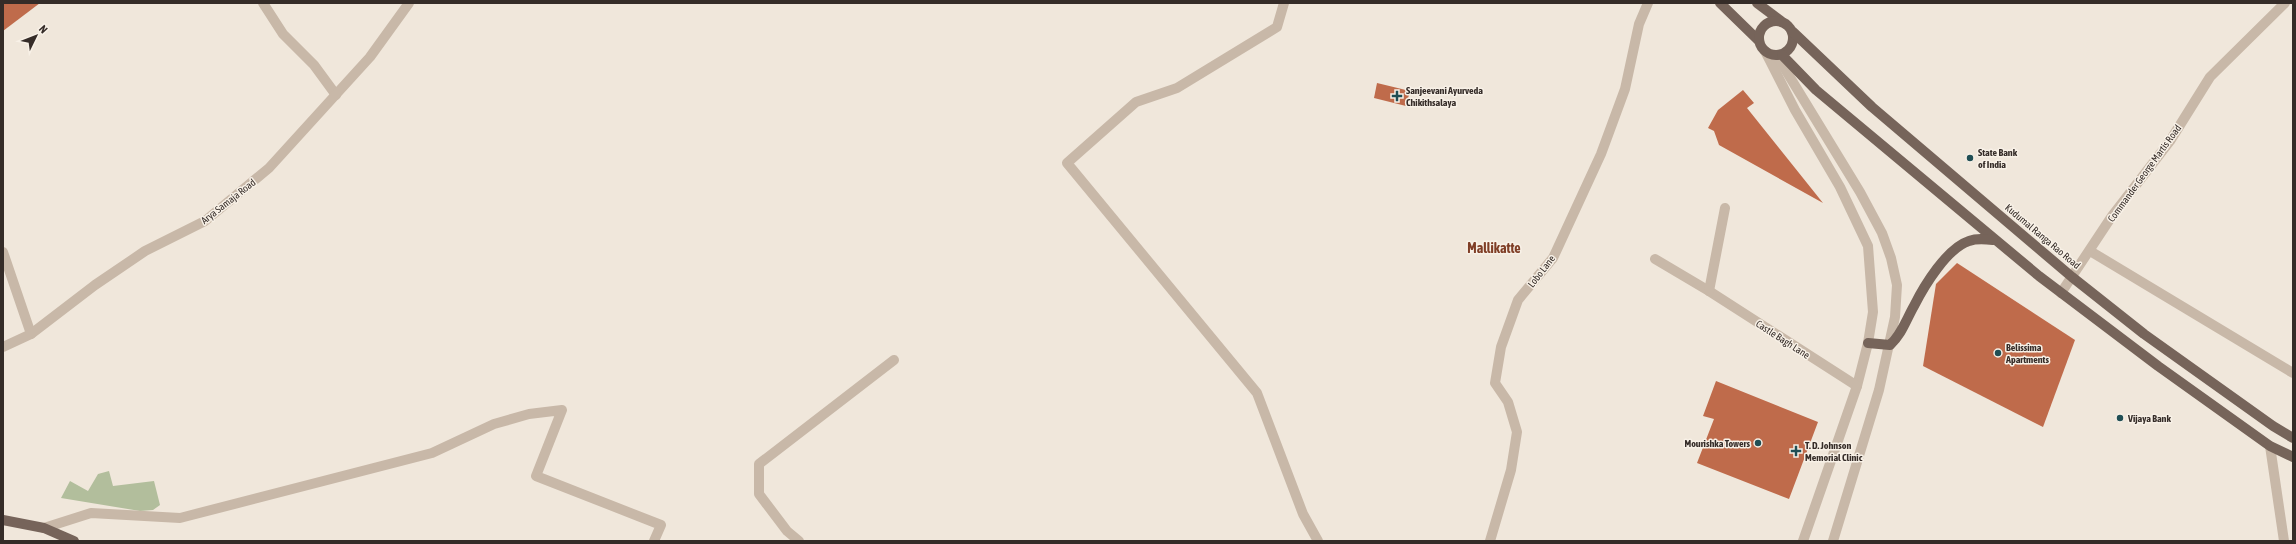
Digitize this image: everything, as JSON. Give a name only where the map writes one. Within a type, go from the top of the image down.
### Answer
[{"type":"main road","points":[[1720,3],[1758,40],[1765,51],[1779,56],[1816,90],[1993,240],[2061,293],[2270,446],[2293,457]]},
{"type":"main road","points":[[1757,3],[1781,21],[1792,32],[1792,47],[1779,56]]},
{"type":"main road","points":[[1758,40],[1760,32],[1766,23],[1771,20],[1781,21]]},
{"type":"main road","name":"Kudumal Ranga Rao Road","points":[[1792,32],[1872,108],[2072,277],[2144,334],[2273,426],[2293,438]]},
{"type":"main road","points":[[1868,343],[1890,345],[1899,336],[1914,305],[1942,263],[1967,242],[1979,239],[1993,240]]},
{"type":"main road","points":[[3,520],[44,528],[74,541]]},
{"type":"street","points":[[263,3],[283,34],[314,65],[336,95]]},
{"type":"street","name":"Arya Samaja Road","points":[[3,347],[31,334],[95,285],[145,251],[205,221],[269,168],[370,57],[409,3]]},
{"type":"street","points":[[1284,3],[1277,27],[1177,88],[1136,102],[1067,163],[1257,393],[1303,514],[1318,541]]},
{"type":"street","name":"Lobo Lane","points":[[1490,541],[1511,470],[1517,432],[1508,402],[1495,383],[1501,347],[1518,300],[1553,258],[1601,154],[1626,89],[1639,24],[1648,3]]},
{"type":"street","name":"Commander George Martis Road","points":[[2061,293],[2112,216],[2170,141],[2210,77],[2285,3]]},
{"type":"street","points":[[1765,51],[1795,110],[1840,186],[1868,246],[1873,312],[1868,343],[1856,386],[1804,541]]},
{"type":"street","points":[[1779,56],[1831,141],[1882,233],[1891,258],[1897,285],[1895,317],[1879,390],[1833,541]]},
{"type":"street","points":[[1710,291],[1725,208]]},
{"type":"street","points":[[2090,251],[2293,373]]},
{"type":"street","points":[[3,252],[31,334]]},
{"type":"street","name":"Castle Bagh Lane","points":[[1655,260],[1710,291],[1856,386]]},
{"type":"street","points":[[798,541],[787,531],[759,494],[759,464],[894,360]]},
{"type":"street","points":[[44,528],[91,514],[180,518],[432,454],[494,424],[529,414],[562,410],[536,476],[661,525],[654,541]]},
{"type":"street","points":[[2270,446],[2284,541]]},
{"type":"green space","points":[[109,471],[113,486],[154,481],[160,505],[153,510],[140,511],[61,498],[70,481],[88,491],[98,474]]},
{"type":"building","points":[[3,3],[40,3],[3,31]]},
{"type":"building","points":[[1377,83],[1410,91],[1406,106],[1374,98]]},
{"type":"building","points":[[1743,90],[1754,103],[1747,108],[1823,203],[1719,145],[1714,131],[1708,128],[1718,110]]},
{"type":"building","name":"Belissima Apartments","points":[[1957,263],[2075,340],[2043,427],[1923,366],[1936,284]]},
{"type":"building","name":"Mourishka Towers","points":[[1716,381],[1818,422],[1789,499],[1697,463],[1714,419],[1703,416]]},
{"type":"place","name":"Sanjeevani Ayurveda Chikithsalaya","points":[[1397,96]]},
{"type":"place","name":"State Bank of India","points":[[1970,158]]},
{"type":"place","name":"Belissima Apartments","points":[[1998,353]]},
{"type":"place","name":"Vijaya Bank","points":[[2120,418]]},
{"type":"place","name":"Mourishka Towers","points":[[1758,443]]},
{"type":"place","name":"T. D. Johnson Memorial Clinic","points":[[1796,451]]},
{"type":"district","name":"Mallikatte","points":[[1494,248]]}]
